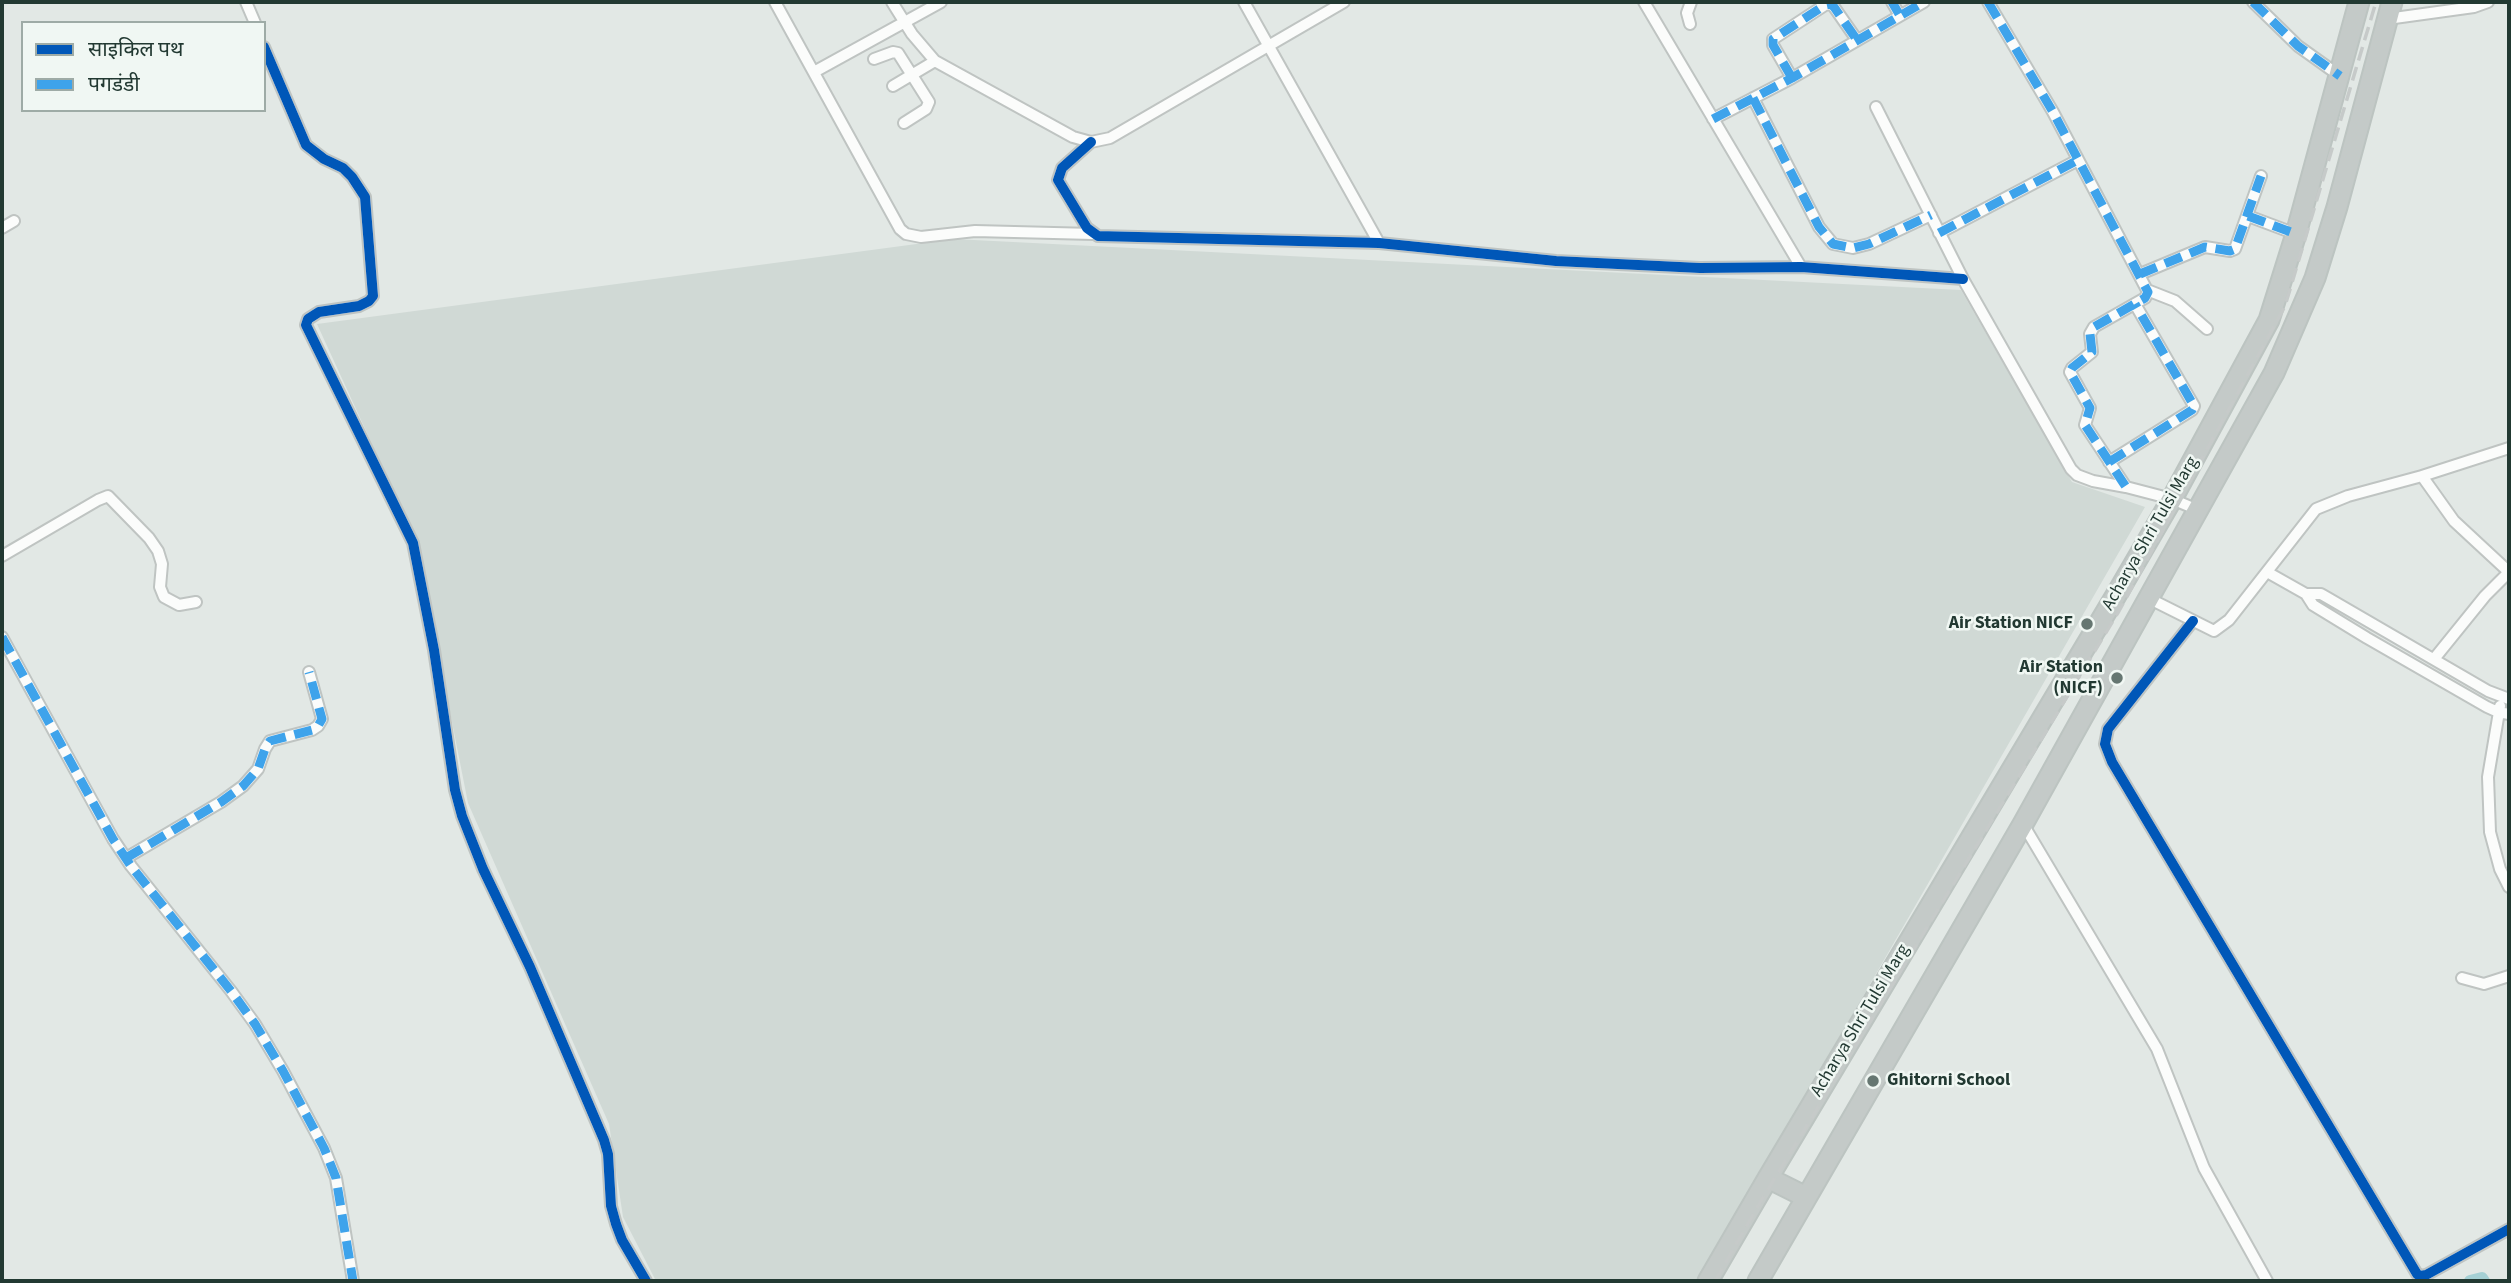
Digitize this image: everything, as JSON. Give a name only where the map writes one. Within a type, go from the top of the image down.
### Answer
[{"type":"highway","name":"Acharya Shri Tulsi Marg","points":[[1708,1281],[2172,499],[2269,320],[2296,234],[2358,2]]},
{"type":"highway","name":"Acharya Shri Tulsi Marg","points":[[1758,1281],[2023,824],[2274,373],[2315,278],[2337,207],[2389,10]]},
{"type":"highway","points":[[1768,1178],[1806,1197]]},
{"type":"street","points":[[246,2],[254,21]]},
{"type":"street","points":[[775,2],[900,229],[906,234],[921,237],[975,231],[1379,243],[1556,261],[1700,268],[1801,267],[1963,279]]},
{"type":"street","points":[[892,2],[920,46],[935,61],[1073,136],[1091,142]]},
{"type":"street","points":[[814,72],[941,2]]},
{"type":"street","points":[[1244,2],[1379,243]]},
{"type":"street","points":[[1093,234],[1059,184],[1057,175],[1062,168],[1091,142],[1110,138],[1344,2]]},
{"type":"street","points":[[1644,2],[1801,267]]},
{"type":"street","points":[[1690,23],[1687,13],[1691,2]]},
{"type":"street","points":[[1892,2],[1899,14]]},
{"type":"street","points":[[1713,119],[1792,78],[1924,2]]},
{"type":"street","points":[[1988,2],[2078,160],[2147,290],[2145,298],[2094,327],[2090,334],[2092,352],[2071,369],[2073,378],[2090,408],[2085,425],[2126,487]]},
{"type":"street","points":[[2253,2],[2298,46],[2340,76]]},
{"type":"street","points":[[2389,10],[2474,7],[2488,2]]},
{"type":"street","points":[[1792,78],[1773,45],[1773,39],[1825,5],[1834,7],[1857,40]]},
{"type":"street","points":[[266,52],[302,139],[314,152],[343,168],[365,197],[373,296],[359,306],[319,312],[308,319],[306,325],[413,543],[434,650],[455,790],[466,831],[530,967],[604,1140],[608,1154],[611,1206],[616,1224],[622,1240],[646,1281]]},
{"type":"street","points":[[874,60],[893,52],[898,53],[929,104],[904,122]]},
{"type":"street","points":[[893,86],[935,61]]},
{"type":"street","points":[[1753,98],[1819,227],[1833,244],[1853,248],[1869,244],[1931,215]]},
{"type":"street","points":[[1876,107],[1963,279],[2071,468],[2077,475],[2093,481],[2172,499],[2198,510]]},
{"type":"street","points":[[1939,233],[2078,160]]},
{"type":"street","points":[[2140,274],[2205,247],[2230,251],[2235,249],[2262,176]]},
{"type":"street","points":[[2248,216],[2296,234]]},
{"type":"street","points":[[2,228],[14,221]]},
{"type":"street","points":[[2147,290],[2175,301],[2207,329]]},
{"type":"street","points":[[2109,462],[2192,410],[2194,406],[2136,303]]},
{"type":"street","points":[[2148,598],[2209,630],[2221,628],[2316,509],[2348,496],[2509,448]]},
{"type":"street","points":[[2422,476],[2454,521],[2509,572],[2485,596],[2434,659]]},
{"type":"street","points":[[2,556],[108,496],[158,551],[162,564],[160,587],[164,597],[179,605],[196,602]]},
{"type":"street","points":[[2267,572],[2306,594],[2313,605],[2504,713]]},
{"type":"street","points":[[2306,594],[2321,594],[2488,691],[2506,698],[2488,777],[2490,832],[2500,869],[2509,887]]},
{"type":"street","points":[[2193,621],[2108,729],[2105,744],[2109,756],[2417,1274],[2426,1275],[2509,1229]]},
{"type":"street","points":[[2,637],[103,823],[126,858],[255,1024],[289,1082],[324,1148],[336,1178],[353,1281]]},
{"type":"street","points":[[126,858],[243,786],[258,769],[270,741],[318,726],[321,719],[309,672]]},
{"type":"street","points":[[2023,824],[2157,1049],[2204,1168],[2267,1281]]},
{"type":"street","points":[[2462,978],[2484,984],[2509,976]]},
{"type":"shaded area","points":[[954,239],[1961,290],[2072,482],[2145,507],[1699,1281],[656,1281],[623,1217],[609,1124],[468,803],[416,540],[317,324]]},
{"type":"waterway","points":[[2470,1281],[2482,1278],[2484,1281]]},
{"type":"railway","points":[[1715,1281],[2119,611],[2285,306],[2376,2]]},
{"type":"marked path","points":[[1892,2],[1899,14]]},
{"type":"marked path","points":[[1713,119],[1792,78],[1924,2]]},
{"type":"marked path","points":[[1988,2],[2053,112],[2148,292],[2145,298],[2094,327],[2090,334],[2092,352],[2070,372],[2090,408],[2085,425],[2126,487]]},
{"type":"marked path","points":[[2253,2],[2298,46],[2340,76]]},
{"type":"marked path","points":[[1792,78],[1773,45],[1773,39],[1825,5],[1834,7],[1857,40]]},
{"type":"marked path","points":[[1753,98],[1819,227],[1833,244],[1853,248],[1869,244],[1931,215]]},
{"type":"marked path","points":[[1939,233],[2078,160]]},
{"type":"marked path","points":[[2140,274],[2205,247],[2230,251],[2235,249],[2261,176]]},
{"type":"marked path","points":[[2248,216],[2296,234]]},
{"type":"marked path","points":[[2109,462],[2192,410],[2194,406],[2135,304]]},
{"type":"marked path","points":[[2,637],[113,839],[131,866],[231,991],[255,1024],[283,1071],[324,1148],[336,1178],[353,1281]]},
{"type":"marked path","points":[[126,858],[243,786],[258,769],[270,741],[318,726],[322,719],[309,672]]},
{"type":"cycle path","points":[[266,52],[306,145],[324,159],[343,168],[365,197],[373,296],[359,306],[319,312],[308,319],[306,325],[413,543],[434,650],[455,790],[462,816],[604,1140],[608,1154],[611,1206],[616,1224],[622,1240],[646,1281]]},
{"type":"cycle path","points":[[1091,142],[1062,168],[1058,180],[1087,228],[1098,236],[1379,243],[1556,261],[1700,268],[1801,267],[1963,279]]},
{"type":"cycle path","points":[[2193,621],[2108,729],[2105,744],[2112,762],[2417,1274],[2426,1275],[2509,1229]]},
{"type":"place","name":"Air Station NICF","points":[[2087,624]]},
{"type":"place","name":"Air Station (NICF)","points":[[2117,678]]},
{"type":"place","name":"Ghitorni School","points":[[1873,1081]]}]
